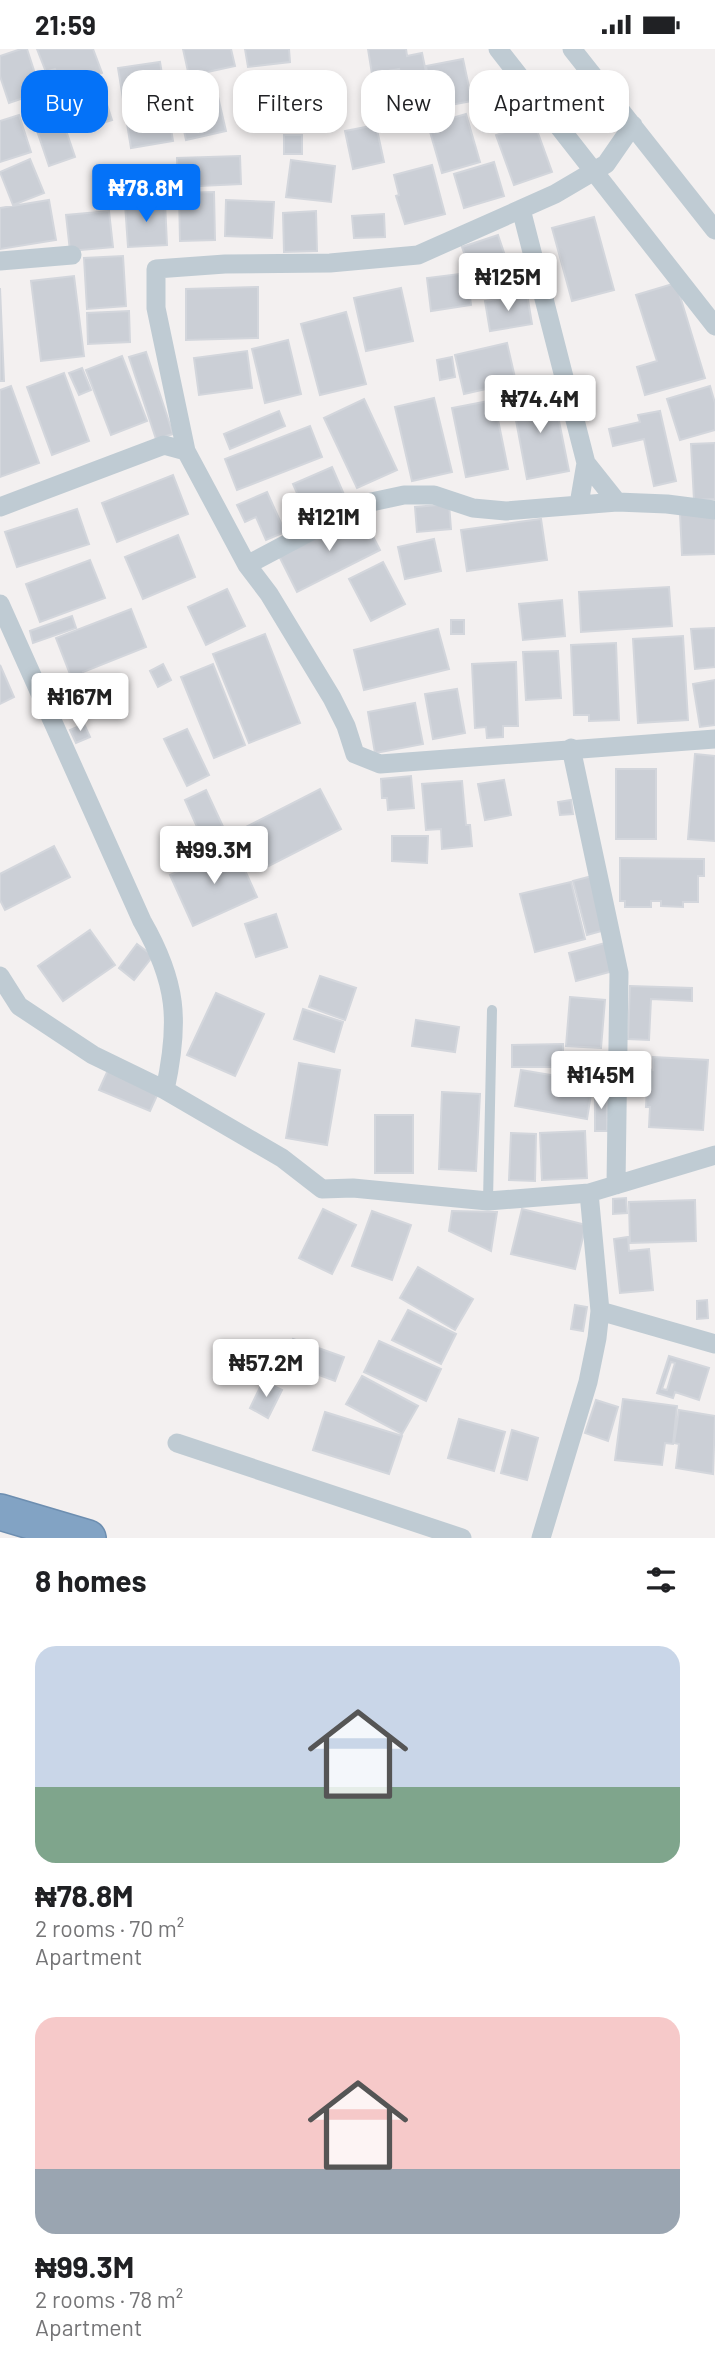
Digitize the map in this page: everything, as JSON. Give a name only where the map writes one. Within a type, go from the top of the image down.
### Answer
[{"type":"highway","points":[[0,1512],[88,1538]]},
{"type":"street","points":[[498,49],[715,326]]},
{"type":"street","points":[[572,49],[715,230]]},
{"type":"street","points":[[633,125],[606,164],[555,194],[418,255],[330,263],[225,264],[156,269],[156,308],[186,451],[247,565],[269,594],[332,698],[346,726],[355,754],[380,764],[715,739]]},
{"type":"street","points":[[520,209],[586,463],[617,502]]},
{"type":"street","points":[[0,261],[72,255]]},
{"type":"street","points":[[0,507],[164,445],[186,451]]},
{"type":"street","points":[[579,504],[586,463]]},
{"type":"street","points":[[247,565],[362,504],[404,495],[434,495],[473,508],[506,511],[617,502],[715,510]]},
{"type":"street","points":[[0,604],[166,969],[175,1019],[173,1055],[165,1090]]},
{"type":"street","points":[[571,748],[619,973],[616,1185]]},
{"type":"street","points":[[0,976],[19,1006],[93,1055],[165,1090],[282,1158],[321,1189],[353,1188],[488,1201],[589,1193],[715,1155]]},
{"type":"street","points":[[541,1538],[588,1382],[597,1338],[600,1311],[589,1193]]},
{"type":"street","points":[[600,1311],[715,1344]]},
{"type":"street","points":[[177,1443],[462,1538]]},
{"type":"lane","points":[[488,1201],[492,1010]]},
{"type":"building","points":[[27,49],[34,70],[21,70],[21,99],[9,103],[0,76],[0,56]]},
{"type":"building","points":[[37,49],[93,49],[101,70],[55,69],[45,70]]},
{"type":"building","points":[[183,49],[231,49],[235,66],[217,70],[188,70]]},
{"type":"building","points":[[245,49],[289,49],[290,62],[248,67]]},
{"type":"building","points":[[368,49],[406,49],[407,56],[422,53],[426,70],[399,69],[371,70]]},
{"type":"building","points":[[463,59],[469,102],[455,104],[455,70],[427,70],[426,66]]},
{"type":"building","points":[[160,62],[161,70],[122,70],[122,93],[118,68]]},
{"type":"building","points":[[219,101],[226,131],[219,133]]},
{"type":"building","points":[[466,114],[469,133],[472,133],[480,162],[442,173],[430,133],[455,133],[455,117]]},
{"type":"building","points":[[19,115],[21,133],[25,133],[31,152],[0,162],[0,121]]},
{"type":"building","points":[[361,128],[361,133],[378,133],[384,162],[353,169],[347,131]]},
{"type":"building","points":[[38,133],[67,133],[75,157],[49,166]]},
{"type":"building","points":[[129,133],[172,133],[173,141],[131,148]]},
{"type":"building","points":[[185,133],[217,133],[186,140]]},
{"type":"building","points":[[538,133],[552,172],[514,185],[496,135]]},
{"type":"building","points":[[284,135],[302,135],[302,154],[284,154]]},
{"type":"building","points":[[240,156],[241,184],[178,187],[177,158]]},
{"type":"building","points":[[30,159],[44,193],[13,205],[0,172]]},
{"type":"building","points":[[291,160],[335,166],[331,202],[286,197]]},
{"type":"building","points":[[494,162],[504,196],[464,208],[454,174]]},
{"type":"building","points":[[432,165],[445,214],[405,224],[396,196],[399,195],[394,175]]},
{"type":"building","points":[[214,192],[215,240],[180,241],[179,193]]},
{"type":"building","points":[[49,200],[56,240],[0,249],[0,208]]},
{"type":"building","points":[[226,200],[274,202],[272,238],[225,236]]},
{"type":"building","points":[[165,202],[167,245],[128,247],[125,204]]},
{"type":"building","points":[[109,211],[113,247],[70,251],[66,215]]},
{"type":"building","points":[[316,211],[317,251],[284,252],[283,213]]},
{"type":"building","points":[[384,214],[385,237],[354,238],[352,216]]},
{"type":"building","points":[[594,217],[614,290],[572,301],[552,228]]},
{"type":"building","points":[[498,235],[515,285],[479,296],[462,247]]},
{"type":"building","points":[[123,256],[126,306],[87,309],[84,258]]},
{"type":"building","points":[[467,273],[471,305],[431,311],[427,278]]},
{"type":"building","points":[[74,276],[84,356],[41,361],[31,281]]},
{"type":"building","points":[[676,283],[705,378],[645,395],[637,367],[657,361],[636,295]]},
{"type":"building","points":[[258,287],[258,338],[186,340],[186,289]]},
{"type":"building","points":[[0,288],[4,381],[0,381]]},
{"type":"building","points":[[401,288],[413,341],[366,351],[354,298]]},
{"type":"building","points":[[527,294],[532,324],[490,331],[485,301]]},
{"type":"building","points":[[129,311],[130,342],[88,344],[87,313]]},
{"type":"building","points":[[346,312],[366,384],[320,395],[301,324]]},
{"type":"building","points":[[288,340],[301,394],[265,403],[252,349]]},
{"type":"building","points":[[507,343],[516,382],[464,394],[455,355]]},
{"type":"building","points":[[247,351],[252,388],[199,395],[194,358]]},
{"type":"building","points":[[146,352],[173,434],[156,439],[129,357]]},
{"type":"building","points":[[122,356],[147,421],[111,435],[86,370]]},
{"type":"building","points":[[452,357],[455,377],[440,380],[437,360]]},
{"type":"building","points":[[82,368],[91,390],[79,395],[69,373]]},
{"type":"building","points":[[64,373],[89,441],[52,455],[27,387]]},
{"type":"building","points":[[11,386],[39,463],[0,477],[0,390]]},
{"type":"building","points":[[710,386],[715,403],[715,430],[680,440],[667,399]]},
{"type":"building","points":[[553,391],[569,471],[527,479],[512,399]]},
{"type":"building","points":[[434,398],[452,472],[412,481],[395,407]]},
{"type":"building","points":[[364,399],[397,470],[357,488],[324,418]]},
{"type":"building","points":[[494,400],[508,469],[466,477],[452,408]]},
{"type":"building","points":[[279,411],[285,426],[230,449],[224,434]]},
{"type":"building","points":[[660,411],[676,481],[654,486],[644,439],[613,446],[609,429],[640,422],[638,415]]},
{"type":"building","points":[[310,426],[322,457],[237,490],[225,459]]},
{"type":"building","points":[[715,443],[715,499],[694,500],[691,444]]},
{"type":"building","points":[[332,467],[349,506],[310,523],[293,484]]},
{"type":"building","points":[[173,475],[188,514],[117,542],[102,503]]},
{"type":"building","points":[[267,492],[285,532],[266,540],[256,517],[245,522],[237,505]]},
{"type":"building","points":[[449,504],[451,529],[417,532],[415,507]]},
{"type":"building","points":[[77,509],[89,544],[17,567],[5,532]]},
{"type":"building","points":[[680,513],[715,518],[715,554],[682,555]]},
{"type":"building","points":[[362,515],[380,550],[297,592],[279,556]]},
{"type":"building","points":[[541,519],[547,560],[467,571],[461,530]]},
{"type":"building","points":[[178,535],[195,577],[143,599],[125,557]]},
{"type":"building","points":[[434,539],[441,571],[405,579],[398,547]]},
{"type":"building","points":[[90,560],[105,598],[40,622],[26,584]]},
{"type":"building","points":[[383,562],[405,604],[371,621],[349,579]]},
{"type":"building","points":[[669,587],[672,626],[581,632],[579,592]]},
{"type":"building","points":[[227,589],[245,626],[206,645],[188,607]]},
{"type":"building","points":[[562,600],[565,636],[523,640],[519,604]]},
{"type":"building","points":[[131,609],[146,647],[83,672],[87,682],[75,687],[56,638]]},
{"type":"building","points":[[72,616],[76,628],[33,643],[30,631]]},
{"type":"building","points":[[451,620],[464,620],[464,634],[451,634]]},
{"type":"building","points":[[715,628],[715,667],[695,669],[691,629]]},
{"type":"building","points":[[438,629],[449,669],[364,690],[354,650]]},
{"type":"building","points":[[265,634],[300,723],[249,743],[213,654]]},
{"type":"building","points":[[683,636],[688,720],[638,723],[633,639]]},
{"type":"building","points":[[616,643],[619,720],[589,721],[589,715],[574,715],[571,645]]},
{"type":"building","points":[[558,651],[561,698],[526,700],[523,652]]},
{"type":"building","points":[[516,662],[518,726],[503,726],[503,737],[487,738],[486,727],[475,728],[472,664]]},
{"type":"building","points":[[163,664],[171,680],[158,687],[150,671]]},
{"type":"building","points":[[213,664],[245,745],[214,758],[181,677]]},
{"type":"building","points":[[0,665],[14,697],[0,704]]},
{"type":"building","points":[[715,680],[715,725],[700,727],[693,684]]},
{"type":"building","points":[[457,689],[465,733],[433,739],[425,694]]},
{"type":"building","points":[[415,703],[423,744],[375,753],[368,712]]},
{"type":"building","points":[[84,724],[90,737],[76,743],[70,730]]},
{"type":"building","points":[[187,729],[209,775],[187,786],[164,739]]},
{"type":"building","points":[[695,754],[715,756],[715,841],[688,839]]},
{"type":"building","points":[[616,769],[656,769],[656,839],[616,839]]},
{"type":"building","points":[[411,776],[414,808],[388,810],[387,798],[382,798],[381,779]]},
{"type":"building","points":[[504,780],[511,815],[485,820],[478,784]]},
{"type":"building","points":[[462,781],[466,825],[470,825],[472,846],[442,849],[441,829],[426,830],[422,784]]},
{"type":"building","points":[[320,789],[341,829],[265,868],[244,828]]},
{"type":"building","points":[[206,790],[226,833],[196,847],[190,833],[198,829],[185,800]]},
{"type":"building","points":[[571,800],[573,814],[560,815],[558,802]]},
{"type":"building","points":[[392,836],[428,836],[427,863],[392,861]]},
{"type":"building","points":[[54,846],[70,877],[5,910],[0,900],[0,874]]},
{"type":"building","points":[[234,846],[257,897],[193,926],[170,875]]},
{"type":"building","points":[[620,858],[704,859],[704,876],[698,876],[698,902],[683,902],[683,907],[661,906],[661,901],[651,901],[651,907],[625,907],[625,901],[620,901]]},
{"type":"building","points":[[592,876],[605,930],[587,935],[573,881]]},
{"type":"building","points":[[571,882],[585,939],[535,952],[520,894]]},
{"type":"building","points":[[276,914],[287,947],[256,957],[245,924]]},
{"type":"building","points":[[90,930],[115,965],[63,1001],[38,966]]},
{"type":"building","points":[[605,943],[613,971],[576,981],[569,953]]},
{"type":"building","points":[[137,944],[153,956],[134,980],[119,968]]},
{"type":"building","points":[[320,976],[356,988],[345,1020],[309,1007]]},
{"type":"building","points":[[630,986],[692,988],[692,1001],[651,999],[649,1040],[628,1039]]},
{"type":"building","points":[[216,993],[264,1014],[235,1076],[187,1055]]},
{"type":"building","points":[[570,997],[605,1000],[601,1048],[566,1046]]},
{"type":"building","points":[[303,1009],[343,1022],[334,1052],[294,1039]]},
{"type":"building","points":[[416,1020],[459,1027],[455,1052],[412,1046]]},
{"type":"building","points":[[563,1044],[563,1067],[512,1067],[512,1045]]},
{"type":"building","points":[[653,1057],[708,1060],[703,1130],[649,1127],[650,1107],[646,1107],[648,1069],[653,1070]]},
{"type":"building","points":[[299,1063],[340,1070],[327,1145],[286,1138]]},
{"type":"building","points":[[108,1070],[159,1091],[150,1111],[99,1090]]},
{"type":"building","points":[[521,1070],[593,1082],[587,1119],[515,1106]]},
{"type":"building","points":[[595,1091],[607,1091],[607,1131],[595,1131]]},
{"type":"building","points":[[442,1092],[480,1094],[476,1171],[439,1169]]},
{"type":"building","points":[[375,1115],[413,1115],[413,1173],[375,1173]]},
{"type":"building","points":[[585,1131],[587,1178],[542,1180],[540,1133]]},
{"type":"building","points":[[511,1133],[536,1134],[535,1181],[509,1180]]},
{"type":"building","points":[[626,1198],[627,1213],[613,1214],[613,1199]]},
{"type":"building","points":[[695,1200],[696,1241],[630,1243],[629,1202]]},
{"type":"building","points":[[323,1209],[356,1225],[332,1274],[299,1258]]},
{"type":"building","points":[[522,1209],[586,1225],[575,1269],[511,1254]]},
{"type":"building","points":[[372,1211],[411,1225],[392,1280],[352,1266]]},
{"type":"building","points":[[452,1211],[497,1212],[491,1251],[449,1231]]},
{"type":"building","points":[[628,1237],[629,1251],[649,1249],[653,1290],[620,1293],[614,1239]]},
{"type":"building","points":[[418,1267],[473,1299],[455,1330],[400,1298]]},
{"type":"building","points":[[707,1300],[708,1318],[697,1319],[697,1301]]},
{"type":"building","points":[[575,1305],[587,1307],[583,1331],[571,1329]]},
{"type":"building","points":[[408,1310],[456,1334],[441,1364],[392,1340]]},
{"type":"building","points":[[293,1339],[344,1357],[335,1381],[284,1362]]},
{"type":"building","points":[[379,1341],[441,1369],[426,1401],[364,1372]]},
{"type":"building","points":[[669,1356],[709,1368],[699,1400],[675,1392],[673,1398],[657,1393]],"holes":[[[671,1362],[675,1363],[667,1390],[662,1389]]]},
{"type":"building","points":[[362,1376],[418,1406],[402,1434],[346,1404]]},
{"type":"building","points":[[263,1381],[282,1390],[268,1418],[250,1408]]},
{"type":"building","points":[[623,1399],[677,1406],[673,1444],[665,1443],[662,1465],[615,1460]]},
{"type":"building","points":[[596,1400],[618,1407],[608,1441],[585,1433]]},
{"type":"building","points":[[679,1410],[715,1416],[713,1474],[676,1468],[679,1444],[674,1443]]},
{"type":"building","points":[[325,1412],[402,1436],[389,1474],[313,1450]]},
{"type":"building","points":[[459,1419],[505,1432],[494,1471],[448,1458]]},
{"type":"building","points":[[512,1430],[538,1438],[527,1480],[501,1473]]}]
